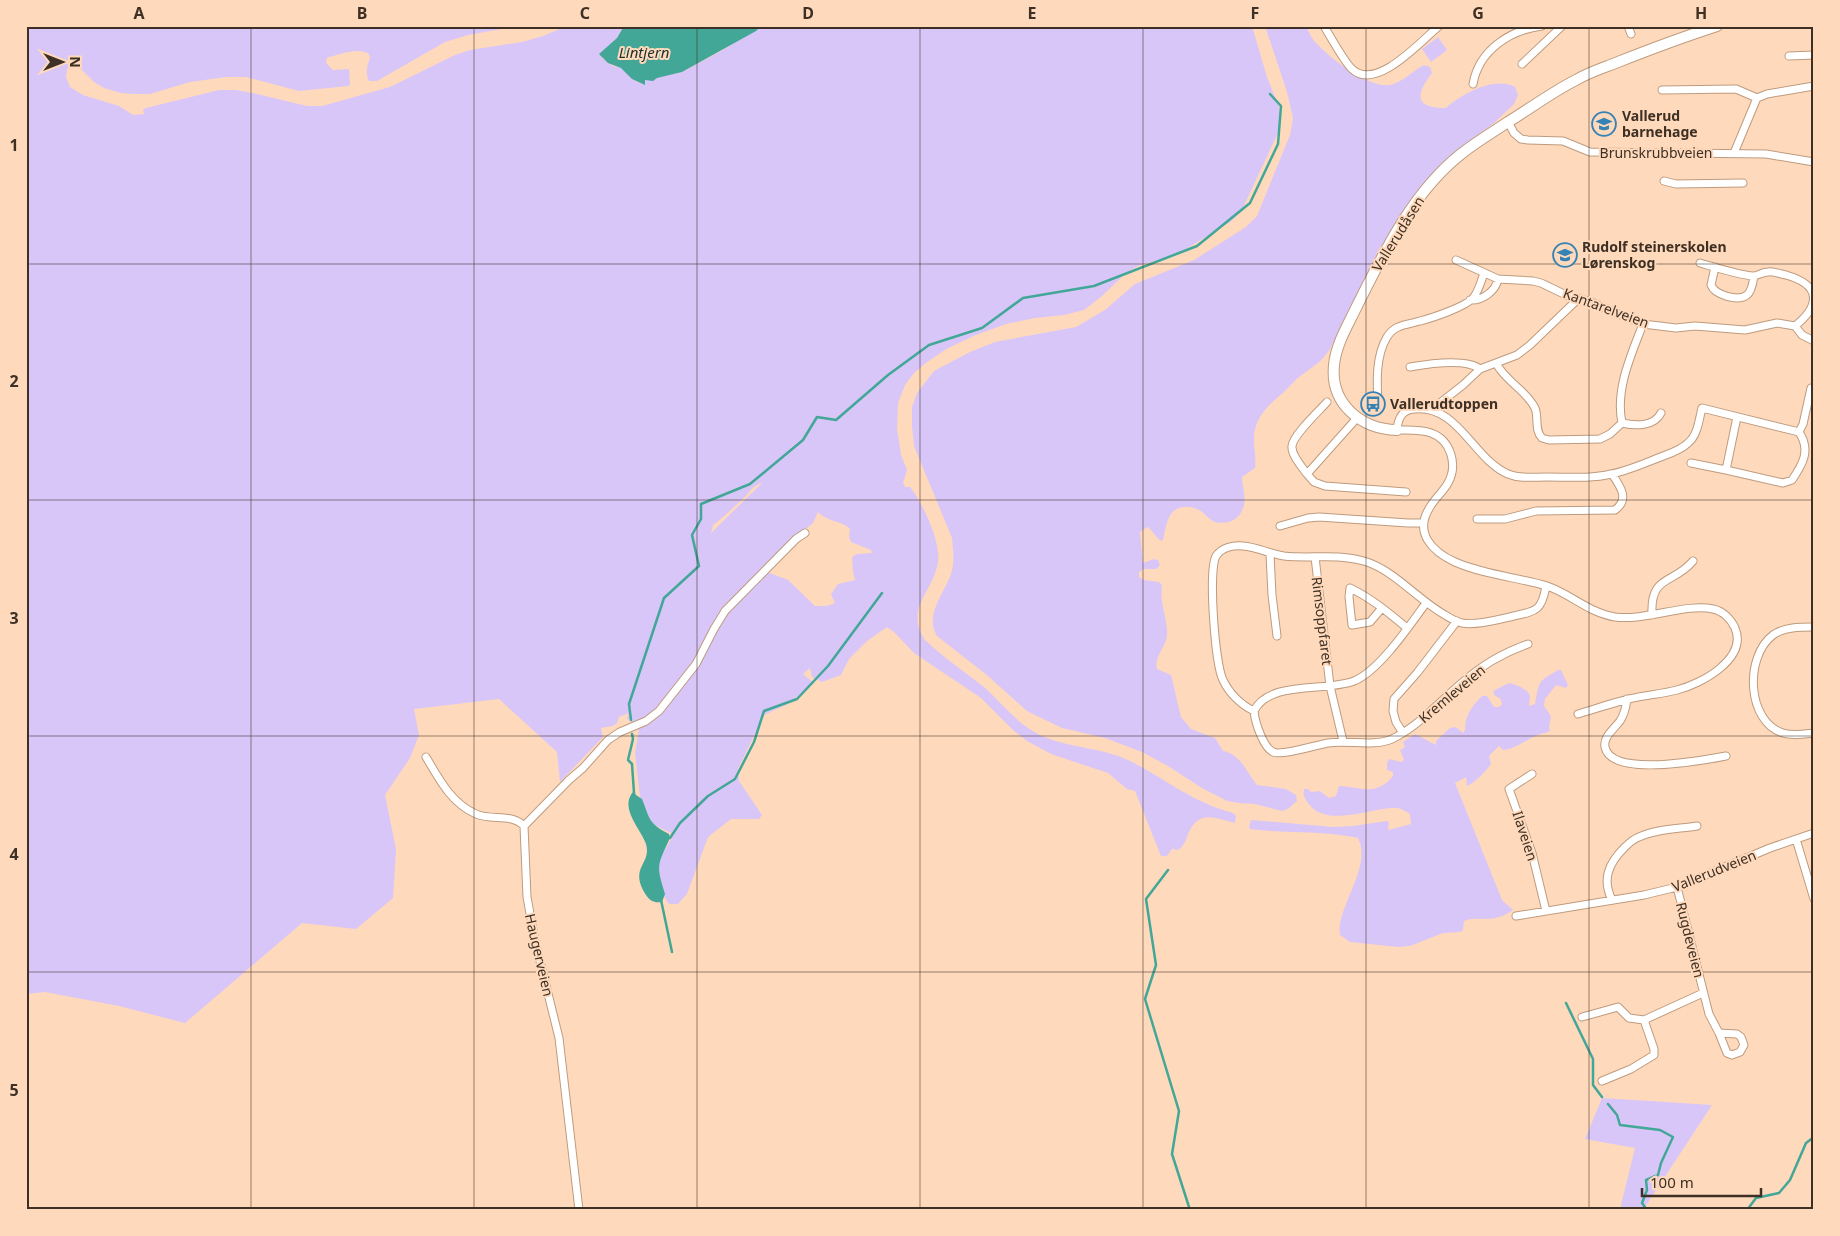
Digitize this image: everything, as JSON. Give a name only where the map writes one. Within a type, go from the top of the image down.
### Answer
[{"type":"street","points":[[1324,26],[1352,70],[1364,75],[1376,75],[1390,68],[1439,26]]},
{"type":"street","points":[[1473,84],[1475,72],[1497,44],[1520,31],[1542,26]]},
{"type":"street","points":[[1522,64],[1562,26]]},
{"type":"street","points":[[1628,26],[1631,34]]},
{"type":"street","name":"Vallerudåsen","points":[[1424,522],[1428,509],[1450,480],[1453,466],[1452,456],[1445,443],[1435,434],[1425,431],[1376,428],[1357,418],[1339,396],[1334,380],[1334,367],[1340,341],[1375,270],[1409,214],[1438,175],[1470,147],[1563,87],[1589,73],[1660,44],[1717,26]]},
{"type":"street","points":[[1790,56],[1814,56]]},
{"type":"street","points":[[1662,90],[1736,90],[1757,98],[1767,94],[1814,86]]},
{"type":"street","points":[[1734,154],[1757,98]]},
{"type":"street","name":"Brunskrubbveien","points":[[1508,122],[1516,135],[1524,140],[1563,141],[1590,152],[1766,154],[1814,162]]},
{"type":"street","points":[[1664,181],[1676,184],[1743,183]]},
{"type":"street","name":"Kantarelveien","points":[[1456,260],[1498,279],[1533,281],[1643,324],[1676,328],[1696,326],[1745,330],[1777,323],[1795,326]]},
{"type":"street","points":[[1700,263],[1754,276],[1768,272],[1776,273],[1798,278],[1806,283],[1811,288],[1814,299],[1812,307],[1804,319],[1795,326],[1802,335],[1814,341]]},
{"type":"street","points":[[1715,267],[1711,285],[1712,289],[1721,294],[1736,297],[1746,296],[1750,291],[1754,276]]},
{"type":"street","points":[[1378,405],[1380,355],[1391,331],[1400,325],[1424,320],[1470,300],[1477,292],[1484,273]]},
{"type":"street","points":[[1470,300],[1477,301],[1483,298],[1496,286],[1498,279]]},
{"type":"street","points":[[1431,410],[1480,369],[1517,355],[1530,346],[1578,299]]},
{"type":"street","points":[[1622,423],[1620,410],[1624,380],[1632,351],[1643,324]]},
{"type":"street","points":[[1410,367],[1460,363],[1472,364],[1480,369]]},
{"type":"street","points":[[1496,363],[1501,372],[1535,408],[1538,432],[1542,438],[1549,440],[1596,440],[1605,437],[1622,423],[1635,425],[1652,423],[1661,414]]},
{"type":"street","points":[[1799,432],[1803,424],[1811,388]]},
{"type":"street","points":[[1327,402],[1296,437],[1292,445],[1293,452],[1314,482],[1325,486],[1406,492]]},
{"type":"street","points":[[1397,430],[1400,417],[1405,412],[1418,408],[1431,410],[1450,420],[1494,465],[1509,474],[1526,477],[1587,477],[1612,474],[1668,454],[1687,444],[1694,435],[1702,408],[1799,432],[1804,439],[1805,458],[1792,480],[1783,483],[1690,463]]},
{"type":"street","points":[[1726,470],[1737,417]]},
{"type":"street","points":[[1307,474],[1357,418]]},
{"type":"street","points":[[1477,519],[1506,519],[1536,511],[1614,510],[1620,505],[1623,495],[1612,474]]},
{"type":"street","points":[[1280,526],[1319,517],[1408,523],[1424,522],[1425,534],[1429,544],[1436,552],[1447,558],[1490,574],[1546,586],[1604,615],[1627,618],[1689,610],[1715,609],[1727,617],[1736,630],[1736,650],[1721,668],[1698,683],[1677,690],[1627,700],[1578,714]]},
{"type":"street","points":[[426,757],[441,783],[463,806],[478,815],[513,819],[519,821],[524,826],[583,768],[608,740],[620,732],[646,721],[658,711],[696,664],[725,611],[796,539],[805,533]]},
{"type":"street","points":[[1254,711],[1233,696],[1225,685],[1220,673],[1212,584],[1215,558],[1222,550],[1232,547],[1250,547],[1270,554],[1298,557],[1344,557],[1369,562],[1393,577],[1426,603],[1464,623],[1480,622],[1534,611],[1542,604],[1546,586]]},
{"type":"street","points":[[1270,554],[1271,587],[1277,636]]},
{"type":"street","name":"Rimsoppfaret","points":[[1315,556],[1330,686],[1343,741]]},
{"type":"street","points":[[1652,615],[1653,599],[1657,588],[1662,582],[1682,571],[1693,562]]},
{"type":"street","points":[[1382,608],[1370,622],[1352,626],[1350,588],[1370,599],[1382,608],[1407,628]]},
{"type":"street","name":"Rimsoppfaret","points":[[1254,711],[1265,699],[1278,693],[1296,689],[1330,686],[1354,681],[1363,676],[1384,656],[1426,603]]},
{"type":"street","points":[[1403,733],[1394,716],[1392,707],[1394,699],[1417,673],[1457,621]]},
{"type":"street","points":[[1814,627],[1786,629],[1773,635],[1761,648],[1755,663],[1753,678],[1754,696],[1759,709],[1768,722],[1783,733],[1798,735],[1814,732]]},
{"type":"street","name":"Kremleveien","points":[[1254,711],[1266,744],[1275,753],[1284,753],[1310,746],[1343,741],[1382,742],[1403,733],[1424,718],[1478,669],[1510,651],[1528,644]]},
{"type":"street","points":[[1627,700],[1625,712],[1606,740],[1605,747],[1608,754],[1616,760],[1633,764],[1666,765],[1726,756]]},
{"type":"street","name":"Ilaveien","points":[[1532,774],[1510,789],[1532,854],[1546,911]]},
{"type":"street","name":"Haugerveien","points":[[524,826],[527,897],[535,941],[559,1038],[579,1210]]},
{"type":"street","points":[[1612,900],[1606,881],[1607,871],[1618,854],[1630,842],[1648,834],[1696,826]]},
{"type":"street","name":"Vallerudveien","points":[[1516,916],[1644,895],[1677,887],[1770,848],[1814,833]]},
{"type":"street","points":[[1796,839],[1814,900]]},
{"type":"street","name":"Rugdeveien","points":[[1677,887],[1709,1014],[1719,1033]]},
{"type":"street","name":"Rugdeveien","points":[[1644,1020],[1703,992]]},
{"type":"street","points":[[1582,1017],[1618,1007],[1629,1018],[1644,1020],[1654,1049],[1654,1055],[1631,1069],[1602,1081]]},
{"type":"shaded area","points":[[26,26],[518,26],[468,35],[445,42],[377,81],[369,81],[367,70],[370,58],[369,54],[365,52],[355,51],[329,57],[326,63],[333,70],[349,69],[350,85],[299,91],[246,77],[226,77],[190,82],[150,94],[121,93],[104,88],[94,82],[78,66],[67,69],[66,77],[70,87],[83,95],[119,106],[133,115],[144,114],[143,110],[146,108],[219,90],[236,90],[307,106],[322,106],[390,87],[455,55],[470,50],[522,42],[567,26],[624,26],[617,38],[604,50],[602,58],[613,66],[622,68],[632,79],[642,84],[645,80],[682,72],[761,26],[1252,26],[1267,77],[1279,107],[1280,120],[1277,135],[1241,212],[1230,222],[1178,254],[1138,266],[1126,273],[1084,310],[1006,324],[948,348],[914,373],[905,385],[898,403],[897,429],[901,455],[907,470],[903,483],[905,487],[910,487],[915,494],[930,523],[937,544],[938,562],[919,609],[917,619],[919,629],[925,640],[985,688],[1017,720],[1040,735],[1072,745],[1106,752],[1128,760],[1204,803],[1233,813],[1236,816],[1235,823],[1208,817],[1202,818],[1192,826],[1184,843],[1178,850],[1172,849],[1167,856],[1161,856],[1135,791],[1127,789],[1108,773],[1051,754],[1027,741],[1013,730],[981,698],[914,653],[887,627],[867,641],[849,659],[841,675],[822,682],[812,677],[810,668],[803,674],[814,683],[788,704],[764,715],[738,769],[739,781],[762,815],[759,819],[731,819],[708,837],[687,894],[678,904],[669,904],[661,891],[656,864],[672,838],[671,833],[652,824],[640,797],[635,753],[639,730],[627,718],[629,713],[619,717],[617,723],[613,726],[601,728],[603,737],[560,782],[557,752],[499,699],[414,709],[419,735],[410,758],[385,795],[396,849],[393,898],[356,929],[302,923],[185,1023],[119,1006],[45,992],[26,994]],"holes":[[[761,484],[711,533],[713,525],[726,515],[754,487]],[[818,512],[826,518],[850,529],[849,537],[851,542],[871,550],[872,553],[857,554],[852,557],[855,580],[838,584],[831,594],[835,603],[827,606],[815,606],[788,580],[767,572],[793,539],[813,523]]]},
{"type":"shaded area","points":[[1265,26],[1306,26],[1316,43],[1330,56],[1350,71],[1381,85],[1395,84],[1424,65],[1430,67],[1432,73],[1426,81],[1421,94],[1423,103],[1428,106],[1446,108],[1469,92],[1488,85],[1507,84],[1515,87],[1518,95],[1514,104],[1493,124],[1454,152],[1418,193],[1379,249],[1327,354],[1295,380],[1261,415],[1255,431],[1255,468],[1242,477],[1245,500],[1239,516],[1232,521],[1220,523],[1211,520],[1199,510],[1192,507],[1184,507],[1174,511],[1169,517],[1163,540],[1161,541],[1147,527],[1140,532],[1143,563],[1154,559],[1158,560],[1160,565],[1156,569],[1144,569],[1139,572],[1139,577],[1144,580],[1159,582],[1162,585],[1161,592],[1167,636],[1158,656],[1157,669],[1171,675],[1181,717],[1191,729],[1215,738],[1223,751],[1235,756],[1239,760],[1257,785],[1286,789],[1296,795],[1297,801],[1288,809],[1282,811],[1255,804],[1227,801],[1142,752],[1105,738],[1062,728],[1027,711],[988,676],[937,636],[933,620],[934,612],[952,570],[952,538],[914,446],[912,426],[912,407],[917,393],[934,371],[970,352],[995,342],[1076,327],[1105,310],[1135,284],[1194,260],[1246,227],[1257,216],[1290,135],[1293,118],[1287,92]]},
{"type":"shaded area","points":[[1438,37],[1447,50],[1431,62],[1422,49]]},
{"type":"shaded area","points":[[1561,670],[1568,685],[1566,688],[1556,685],[1545,699],[1544,706],[1551,716],[1550,731],[1508,749],[1503,750],[1499,746],[1489,756],[1491,764],[1477,780],[1467,786],[1466,777],[1455,783],[1502,900],[1513,910],[1506,914],[1500,917],[1464,921],[1463,930],[1460,932],[1443,933],[1410,946],[1398,947],[1350,942],[1340,935],[1340,925],[1361,862],[1361,849],[1358,838],[1331,834],[1250,829],[1251,820],[1333,827],[1387,821],[1389,822],[1388,830],[1411,824],[1410,814],[1397,808],[1336,816],[1325,814],[1316,810],[1308,803],[1304,796],[1304,789],[1308,789],[1311,792],[1320,791],[1329,798],[1336,796],[1339,786],[1368,789],[1380,787],[1393,776],[1393,772],[1387,770],[1389,759],[1401,762],[1404,760],[1400,750],[1405,747],[1403,742],[1415,734],[1436,745],[1436,741],[1450,728],[1456,727],[1463,733],[1468,715],[1478,700],[1482,696],[1487,696],[1494,707],[1499,707],[1502,704],[1500,698],[1495,696],[1493,691],[1509,683],[1528,692],[1530,697],[1529,706],[1535,704],[1540,682]]},
{"type":"shaded area","points":[[1602,1098],[1712,1105],[1643,1210],[1620,1209],[1635,1148],[1585,1139]]},
{"type":"water","name":"Lintjern","points":[[624,26],[761,26],[756,31],[682,72],[657,78],[653,81],[645,80],[645,85],[632,79],[621,68],[608,63],[599,54],[617,38]]},
{"type":"water","points":[[634,791],[642,799],[653,823],[669,834],[670,838],[662,854],[659,866],[665,894],[662,902],[651,900],[641,886],[640,872],[647,851],[646,844],[629,811],[628,804]]},
{"type":"waterway","points":[[631,720],[629,704],[664,598],[699,566],[692,535],[701,519],[701,504],[750,484],[803,440],[817,417],[836,420],[888,375],[929,345],[982,328],[1023,298],[1094,286],[1197,246],[1250,203],[1278,144],[1281,106],[1270,94]]},
{"type":"waterway","points":[[668,838],[670,838],[680,823],[708,796],[735,779],[754,742],[764,711],[797,699],[828,666],[882,593]]},
{"type":"waterway","points":[[632,734],[633,739],[628,760],[632,764],[634,793]]},
{"type":"waterway","points":[[1168,870],[1146,899],[1156,965],[1145,999],[1179,1111],[1172,1154],[1190,1210]]},
{"type":"waterway","points":[[661,900],[672,952]]},
{"type":"waterway","points":[[1566,1003],[1593,1059],[1593,1085],[1602,1097]]},
{"type":"waterway","points":[[1608,1104],[1617,1115],[1620,1125],[1660,1130],[1673,1137],[1661,1163],[1658,1175],[1646,1180],[1647,1190],[1642,1203],[1647,1210]]},
{"type":"waterway","points":[[1747,1210],[1756,1198],[1779,1193],[1790,1180],[1806,1143],[1814,1137]]},
{"type":"place","name":"Vallerud barnehage","points":[[1604,124]]},
{"type":"place","name":"Rudolf steinerskolen Lørenskog","points":[[1565,255]]},
{"type":"place","name":"Vallerudtoppen","points":[[1373,404]]}]
